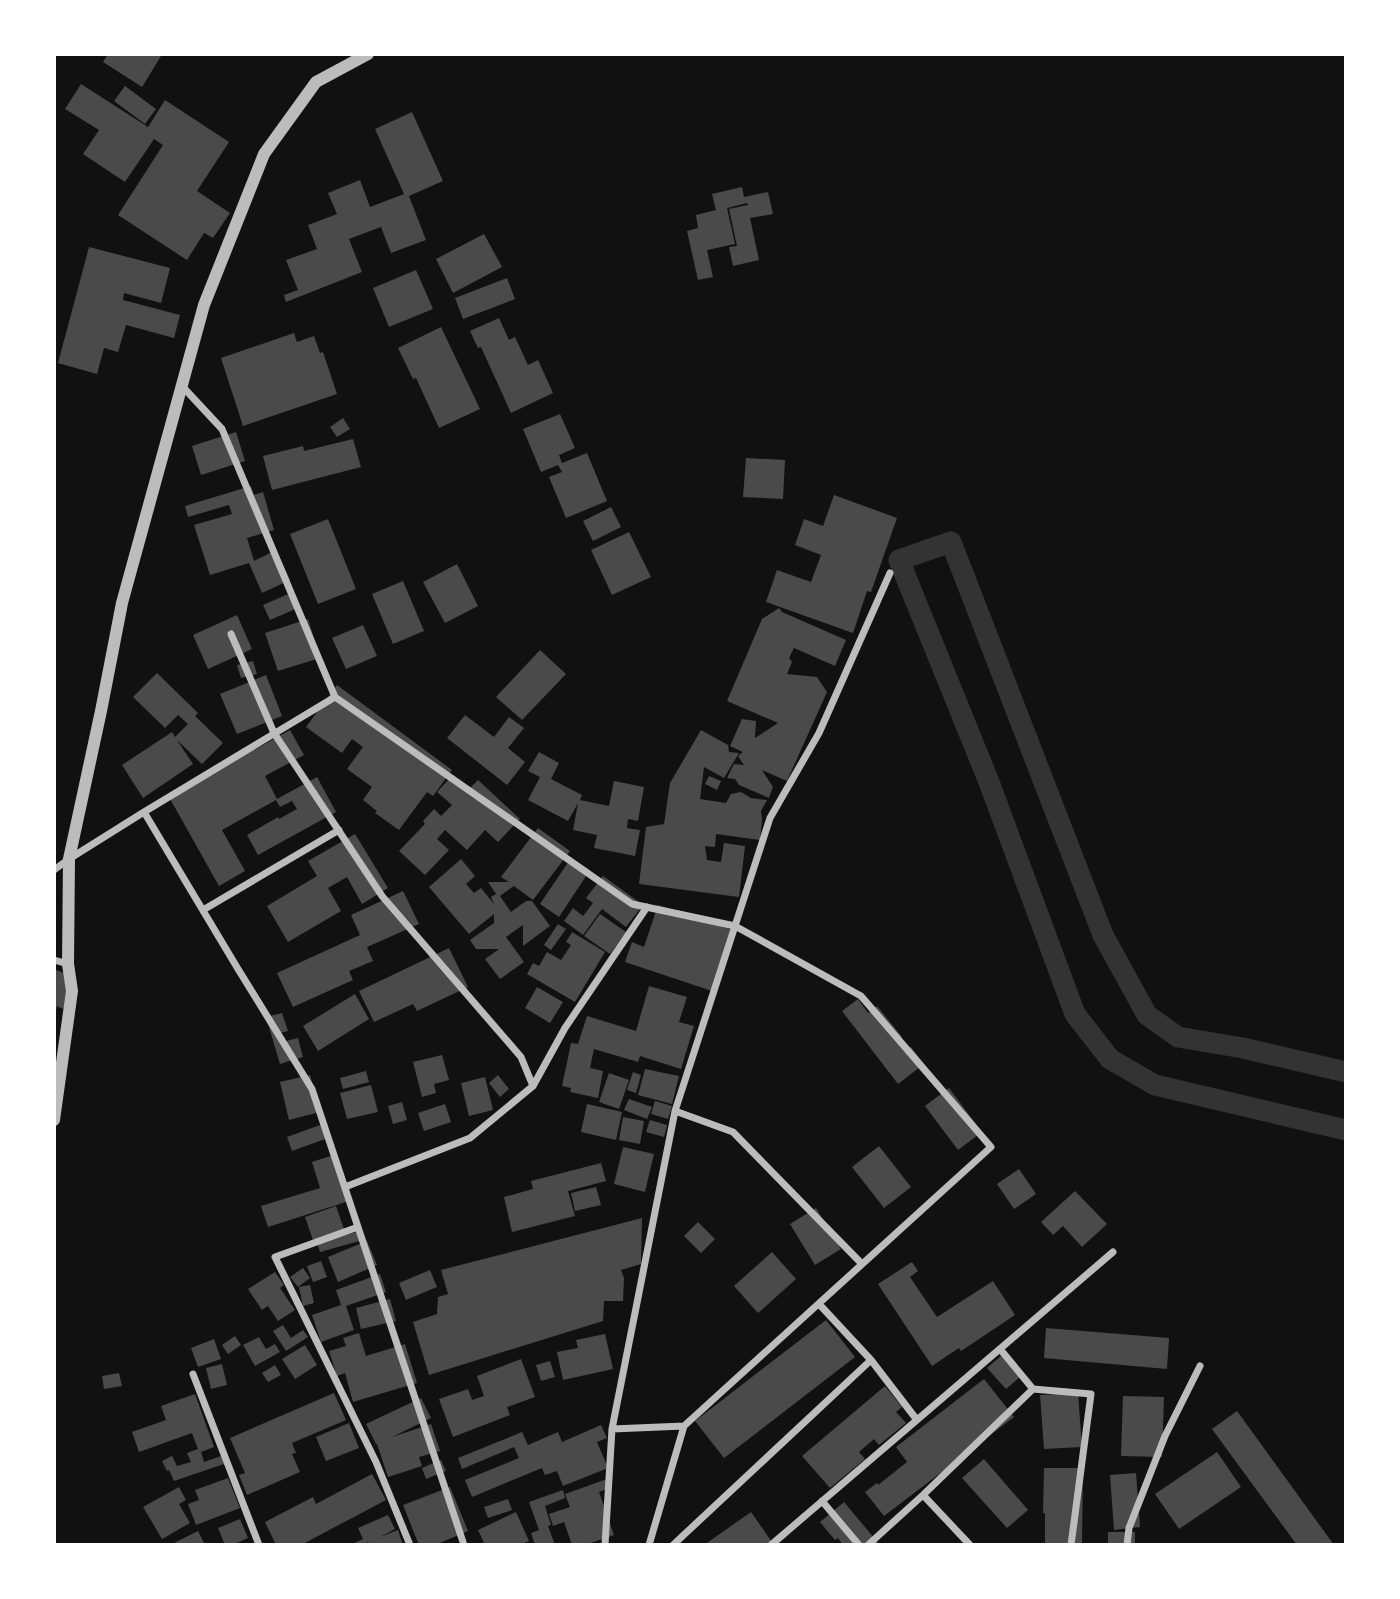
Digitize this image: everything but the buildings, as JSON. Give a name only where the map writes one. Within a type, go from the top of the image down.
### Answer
[{"type":"street","points":[[54,1120],[57,1074],[72,990],[68,964],[69,859],[122,603],[204,305],[264,154],[316,82],[368,54]]},
{"type":"street","points":[[182,386],[222,429],[334,697],[632,904],[734,926],[861,996],[991,1147],[684,1426],[649,1545]]},
{"type":"street","points":[[605,1545],[612,1429],[675,1111],[770,818],[819,733],[890,573]]},
{"type":"street","points":[[231,634],[274,733],[382,896],[521,1057],[533,1086]]},
{"type":"street","points":[[54,870],[334,697]]},
{"type":"street","points":[[144,812],[312,1089],[464,1545]]},
{"type":"street","points":[[202,910],[339,830]]},
{"type":"street","points":[[345,1188],[470,1138],[533,1086],[565,1028],[647,907]]},
{"type":"street","points":[[54,960],[68,964]]},
{"type":"street","points":[[675,1111],[733,1132],[862,1264]]},
{"type":"street","points":[[358,1227],[275,1257],[376,1462],[410,1545]]},
{"type":"street","points":[[771,1545],[1113,1252]]},
{"type":"street","points":[[819,1304],[871,1360],[917,1420]]},
{"type":"street","points":[[1000,1349],[1033,1389],[1091,1394],[1071,1545]]},
{"type":"street","points":[[673,1545],[871,1360]]},
{"type":"street","points":[[1127,1545],[1129,1528],[1165,1436],[1200,1366]]},
{"type":"street","points":[[193,1374],[259,1545]]},
{"type":"street","points":[[868,1545],[1033,1389]]},
{"type":"street","points":[[612,1429],[684,1426]]},
{"type":"street","points":[[923,1495],[970,1545]]},
{"type":"street","points":[[822,1502],[859,1545]]},
{"type":"waterway","points":[[1346,1072],[1243,1048],[1178,1037],[1147,1015],[1103,935],[951,542],[899,560],[989,782],[1075,1014],[1110,1059],[1155,1085],[1346,1130]]}]
